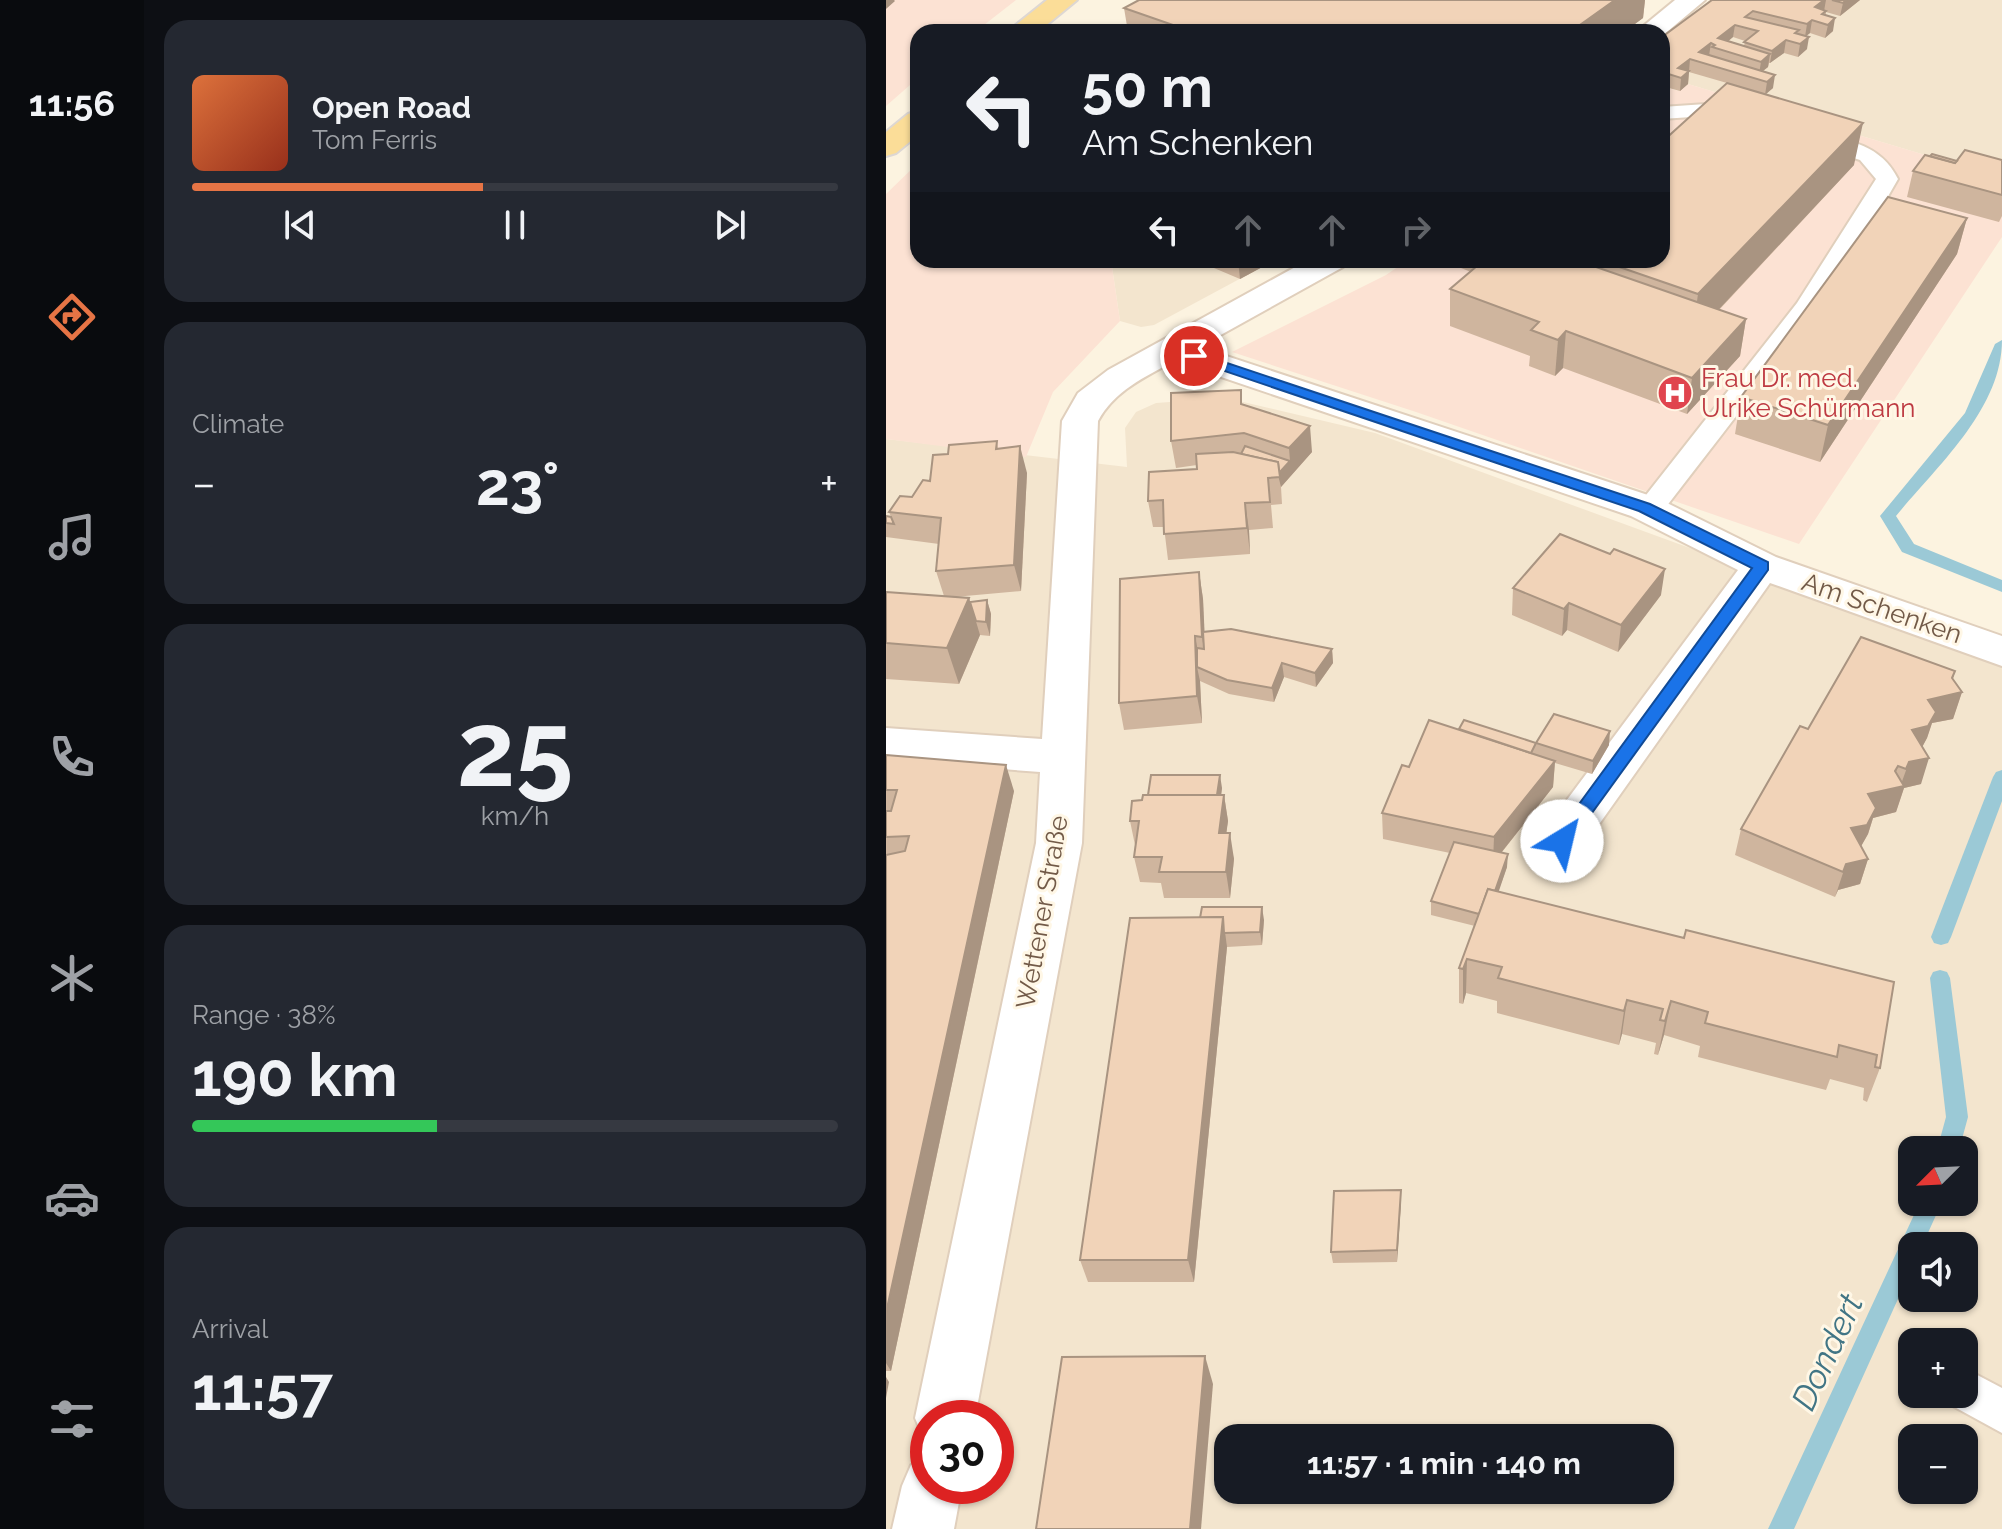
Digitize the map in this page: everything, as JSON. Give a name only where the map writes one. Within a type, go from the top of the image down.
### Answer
[{"type":"main road","points":[[1032,24],[1064,0]]},
{"type":"main road","points":[[886,147],[910,127]]},
{"type":"street","points":[[1660,24],[1692,0]]},
{"type":"street","name":"Wettener Straße","points":[[949,1400],[1059,843],[1080,421],[1091,401],[1120,377],[1318,268]]},
{"type":"street","name":"Am Schenken","points":[[1171,349],[1649,510],[1762,566],[2002,651]]},
{"type":"street","points":[[1562,841],[1762,566]]},
{"type":"street","points":[[886,744],[1064,757]]},
{"type":"street","points":[[923,1529],[928,1504]]},
{"type":"lane","points":[[1670,112],[1685,109],[1726,111],[1770,125]]},
{"type":"lane","points":[[1649,510],[1803,310],[1862,227],[1887,179],[1882,162],[1871,155],[1799,133]]},
{"type":"lane","points":[[1978,1397],[2002,1412]]},
{"type":"shaded area","points":[[886,0],[1016,0],[985,24],[910,24],[910,85],[886,106]]},
{"type":"shaded area","points":[[1719,0],[2002,0],[2002,178],[1688,84],[1680,91],[1670,88],[1670,37]]},
{"type":"shaded area","points":[[1688,84],[2002,178],[2002,237],[1799,544],[1232,352],[1396,268],[1670,268],[1670,88],[1679,91]]},
{"type":"shaded area","points":[[910,171],[910,268],[1112,268],[1120,321],[1053,392],[1026,457],[886,439],[886,194]]},
{"type":"shaded area","points":[[1112,268],[1260,268],[1154,325],[1141,327],[1120,321]]},
{"type":"shaded area","points":[[1226,398],[1375,433],[2002,662],[2002,1529],[886,1529],[886,439],[1127,467],[1125,428],[1136,412],[1156,403]]},
{"type":"building","points":[[1139,0],[1615,0],[1581,24],[1170,24],[1124,8]]},
{"type":"building","points":[[1712,0],[1824,0],[1815,7],[1826,11],[1822,14],[1835,18],[1828,25],[1812,20],[1807,24],[1753,11],[1745,17],[1799,30],[1795,33],[1809,37],[1800,44],[1786,40],[1772,51],[1744,42],[1758,31],[1735,25],[1718,38],[1770,54],[1761,62],[1712,47],[1715,45],[1711,43],[1699,52],[1775,75],[1767,82],[1690,59],[1678,68],[1689,71],[1681,78],[1670,75],[1670,31]]},
{"type":"building","points":[[1727,83],[1863,123],[1698,294],[1622,268],[1670,268],[1670,135]]},
{"type":"building","points":[[1965,150],[2002,160],[2002,195],[1913,171],[1925,155],[1955,163]]},
{"type":"building","points":[[1932,154],[1957,161],[1930,156]]},
{"type":"building","points":[[1888,197],[1967,218],[1828,425],[1741,397]]},
{"type":"building","points":[[1475,268],[1599,268],[1746,319],[1692,378],[1566,331],[1558,340],[1531,330],[1539,322],[1450,289]]},
{"type":"building","points":[[1241,390],[1241,404],[1310,426],[1289,448],[1244,433],[1171,441],[1171,393]]},
{"type":"building","points":[[997,441],[996,449],[1020,446],[1014,565],[936,571],[941,518],[889,512],[900,496],[912,497],[923,480],[930,481],[933,455],[948,454],[949,445]]},
{"type":"building","points":[[1245,446],[1290,461],[1279,473],[1278,462],[1241,454]]},
{"type":"building","points":[[1233,452],[1278,462],[1280,477],[1268,478],[1270,502],[1245,503],[1247,528],[1164,534],[1163,500],[1148,501],[1149,472],[1197,469],[1196,454]]},
{"type":"building","points":[[886,516],[891,517],[894,524],[886,523]]},
{"type":"building","points":[[1560,534],[1610,554],[1614,549],[1665,569],[1621,625],[1569,603],[1564,609],[1513,588]]},
{"type":"building","points":[[1199,572],[1202,637],[1195,636],[1197,696],[1119,703],[1120,579]]},
{"type":"building","points":[[886,592],[969,598],[947,648],[886,643]]},
{"type":"building","points":[[987,600],[986,622],[976,621],[970,602]]},
{"type":"building","points":[[1231,629],[1332,649],[1315,673],[1282,663],[1272,688],[1227,680],[1197,667],[1197,648],[1204,649],[1203,632]]},
{"type":"building","points":[[1861,637],[1955,671],[1952,678],[1962,692],[1928,700],[1936,712],[1928,726],[1912,730],[1929,758],[1909,762],[1906,769],[1898,766],[1895,771],[1904,786],[1868,794],[1876,808],[1867,825],[1851,828],[1868,859],[1846,864],[1843,872],[1741,829],[1800,726],[1808,729]]},
{"type":"building","points":[[1554,714],[1610,731],[1593,761],[1536,743]]},
{"type":"building","points":[[1429,720],[1555,761],[1494,837],[1382,813],[1402,765],[1409,767]]},
{"type":"building","points":[[1464,720],[1536,743],[1531,753],[1459,729]]},
{"type":"building","points":[[886,755],[1006,765],[886,1313],[886,855],[905,851],[909,836],[886,837],[886,811],[891,811],[897,790],[886,790]]},
{"type":"building","points":[[1151,775],[1220,775],[1217,795],[1148,795]]},
{"type":"building","points":[[1143,795],[1224,795],[1219,833],[1230,833],[1226,872],[1159,872],[1162,857],[1134,857],[1139,821],[1130,821],[1132,801],[1142,800]]},
{"type":"building","points":[[1454,842],[1508,854],[1495,891],[1488,889],[1479,914],[1431,901]]},
{"type":"building","points":[[1488,889],[1684,938],[1686,930],[1894,982],[1880,1068],[1875,1067],[1877,1055],[1839,1045],[1837,1057],[1705,1023],[1708,1012],[1671,1001],[1665,1021],[1660,1020],[1663,1009],[1627,1000],[1624,1011],[1498,978],[1502,967],[1467,959],[1463,969],[1459,968]]},
{"type":"building","points":[[1202,907],[1262,907],[1260,932],[1224,933],[1223,917],[1200,918]]},
{"type":"building","points":[[1223,917],[1188,1260],[1080,1260],[1130,918]]},
{"type":"building","points":[[1401,1190],[1397,1250],[1331,1252],[1334,1191]]},
{"type":"building","points":[[1205,1356],[1190,1529],[1036,1529],[1062,1357]]},
{"type":"waterway","name":"Dondert","points":[[2002,344],[1972,414],[1888,516],[1908,548],[2002,586]]},
{"type":"waterway","name":"Dondert","points":[[1941,937],[2002,777]]},
{"type":"waterway","name":"Dondert","points":[[1940,978],[1957,1117],[1952,1136]]},
{"type":"waterway","name":"Dondert","points":[[1781,1529],[1925,1216]]},
{"type":"place","name":"Frau Dr. med. Ulrike Schürmann","points":[[1675,393]]},
{"type":"route","points":[[1194,356],[1644,507],[1762,566],[1562,841]]}]
